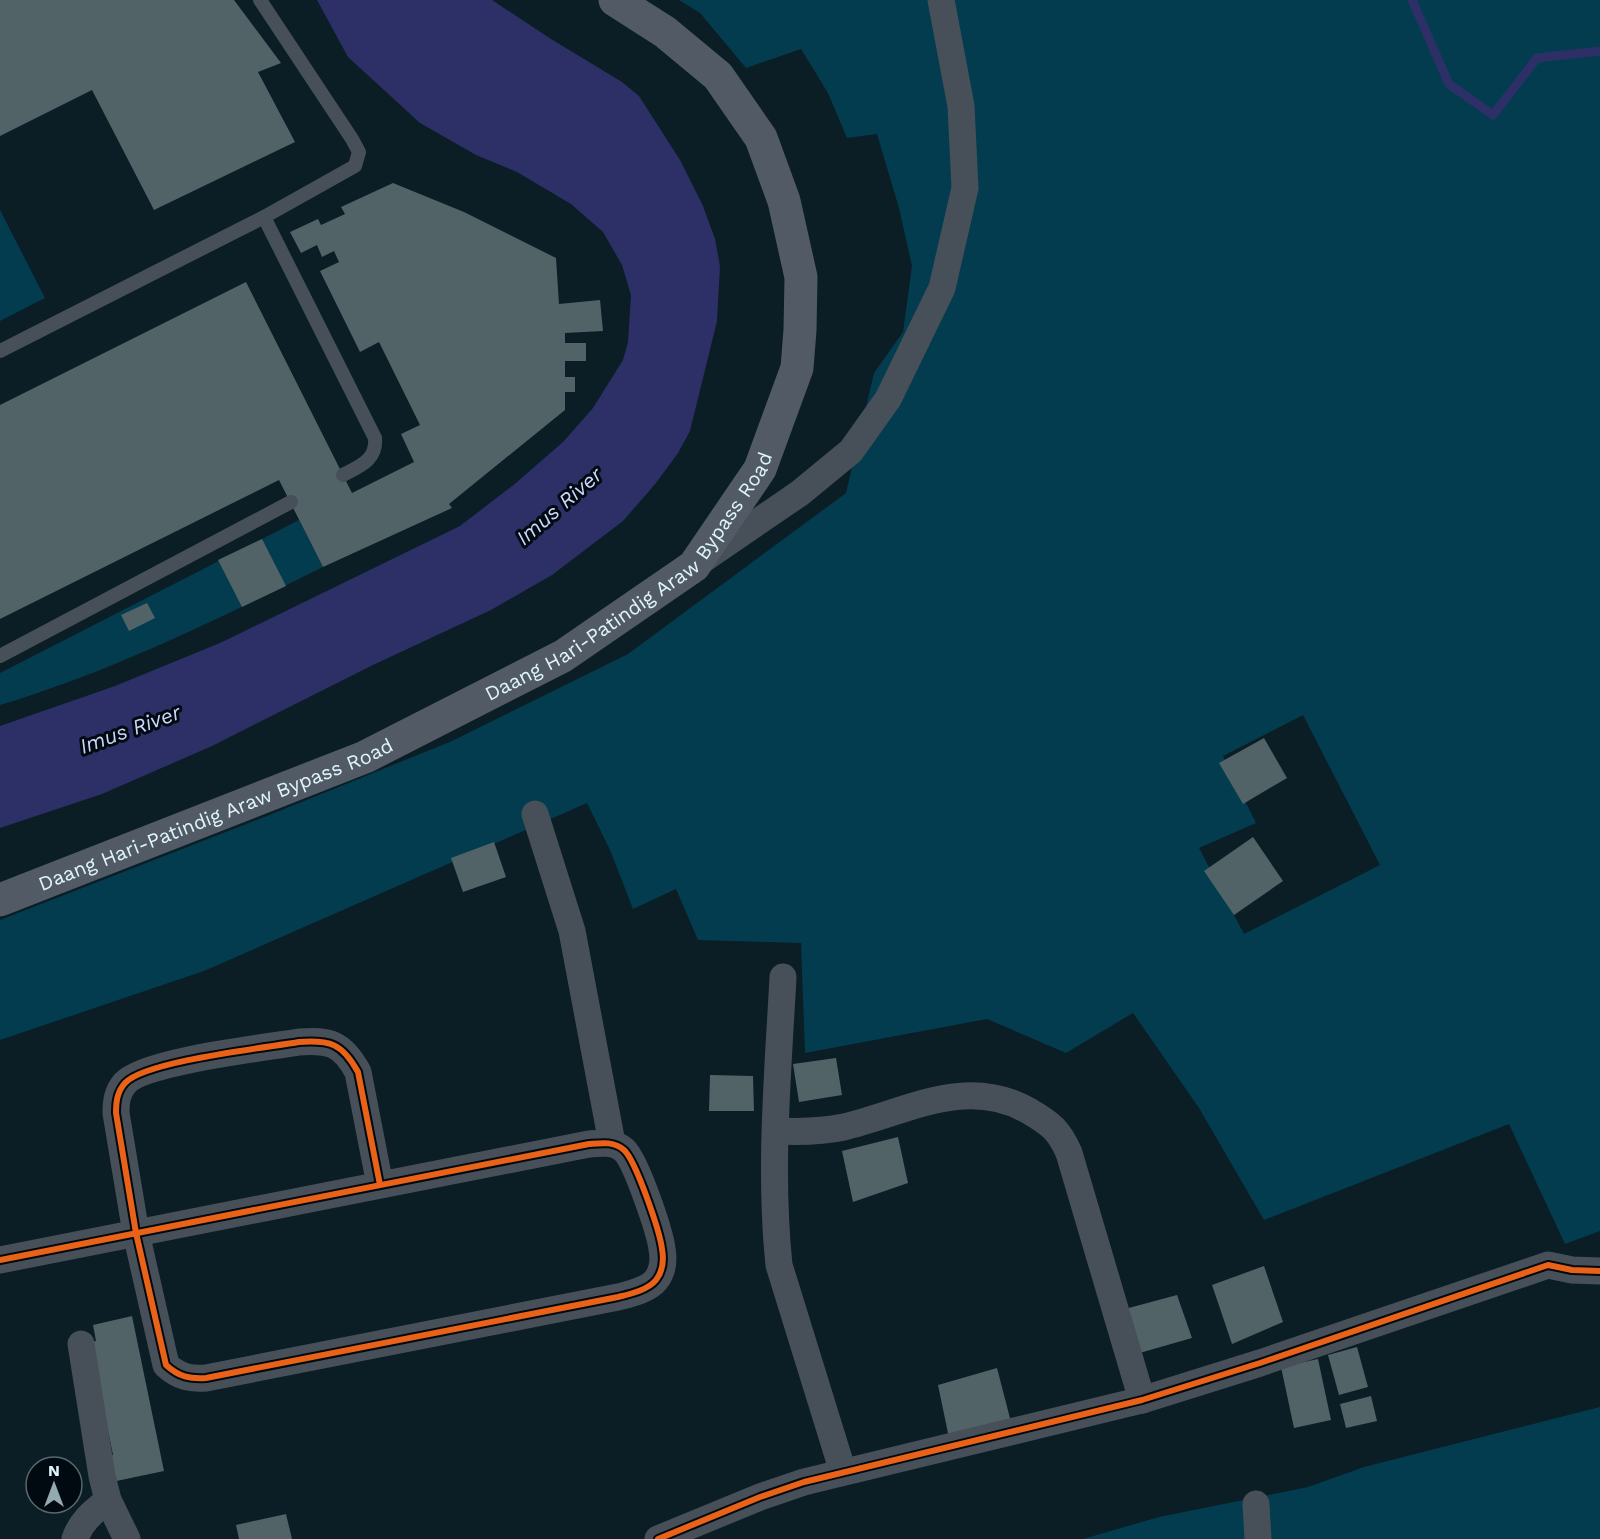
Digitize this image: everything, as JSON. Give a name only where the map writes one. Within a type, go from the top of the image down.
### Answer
[{"type":"main road","name":"Daang Hari-Patindig Araw Bypass Road","points":[[0,900],[365,757],[563,656],[694,566],[760,469],[797,368],[801,277],[784,201],[761,138],[718,76],[665,32],[615,0]]},
{"type":"street","points":[[694,566],[800,493],[850,451],[888,399],[942,288],[965,188],[961,106],[941,0]]},
{"type":"street","points":[[535,814],[572,930],[612,1143]]},
{"type":"street","points":[[783,977],[776,1131],[776,1236],[779,1264],[843,1472]]},
{"type":"street","points":[[0,1260],[136,1233],[589,1144],[612,1143],[625,1150],[637,1171],[662,1248],[663,1267],[655,1282],[636,1292],[618,1297],[206,1378],[192,1379],[176,1374],[166,1365],[136,1233],[116,1113],[117,1096],[125,1083],[153,1068],[299,1041],[318,1041],[337,1045],[350,1058],[358,1072],[380,1185]]},
{"type":"street","points":[[776,1131],[809,1133],[844,1127],[947,1097],[980,1094],[1013,1102],[1046,1121],[1060,1133],[1069,1153],[1142,1400]]},
{"type":"street","points":[[658,1539],[760,1497],[843,1472],[1142,1400],[1260,1363],[1548,1264],[1572,1270],[1600,1271]]},
{"type":"street","points":[[81,1344],[108,1500],[127,1539]]},
{"type":"street","points":[[75,1539],[79,1527],[88,1516],[108,1500]]},
{"type":"street","points":[[1256,1504],[1258,1539]]},
{"type":"lane","points":[[0,351],[264,217],[350,170],[359,160],[359,152],[260,0]]},
{"type":"lane","points":[[264,217],[375,438],[376,447],[372,456],[343,475]]},
{"type":"lane","points":[[0,656],[291,502]]},
{"type":"shaded area","points":[[679,0],[1600,0],[1600,1231],[1565,1244],[1509,1124],[1264,1220],[1199,1108],[1133,1013],[1066,1053],[987,1019],[805,1053],[801,943],[698,940],[676,889],[633,909],[610,850],[587,803],[204,971],[0,1040],[0,920],[452,741],[628,654],[846,493],[874,373],[903,332],[912,266],[899,208],[877,134],[847,138],[828,93],[801,49],[746,68],[700,13]],"holes":[[[1303,715],[1380,865],[1244,934],[1199,848],[1256,823],[1223,756]]]},
{"type":"shaded area","points":[[0,210],[45,298],[0,321]]},
{"type":"shaded area","points":[[299,520],[323,567],[164,643],[83,676],[0,705],[0,673]]},
{"type":"shaded area","points":[[1600,1407],[1600,1539],[1083,1539],[1159,1517],[1308,1487],[1364,1467]]},
{"type":"water","name":"Imus River","points":[[317,0],[492,0],[622,82],[639,96],[680,160],[703,206],[715,239],[720,266],[717,321],[690,431],[678,453],[656,483],[623,521],[552,575],[491,610],[375,664],[212,746],[102,794],[0,828],[0,726],[115,686],[220,643],[460,526],[516,483],[564,441],[593,408],[623,360],[628,342],[631,295],[622,265],[603,232],[571,204],[517,172],[476,155],[420,123],[348,57]]},
{"type":"building","points":[[0,0],[234,0],[281,63],[258,72],[295,142],[154,210],[92,90],[0,136]]},
{"type":"building","points":[[393,183],[464,212],[556,258],[559,304],[600,300],[603,331],[565,333],[565,343],[586,343],[586,361],[565,361],[565,377],[575,377],[575,392],[565,392],[565,410],[449,504],[452,508],[323,567],[279,480],[0,619],[0,405],[246,282],[352,493],[414,462],[401,434],[420,425],[379,342],[360,352],[320,271],[339,262],[334,251],[322,257],[317,245],[301,253],[290,232],[318,219],[321,225],[345,214],[341,207]]},
{"type":"building","points":[[262,539],[286,586],[242,607],[218,560]]},
{"type":"building","points":[[147,603],[155,618],[129,631],[121,615]]},
{"type":"building","points":[[1264,738],[1287,778],[1243,804],[1219,763]]},
{"type":"building","points":[[1253,837],[1283,881],[1234,915],[1204,871]]},
{"type":"building","points":[[494,842],[506,877],[463,892],[451,858]]},
{"type":"building","points":[[836,1058],[842,1095],[799,1102],[793,1064]]},
{"type":"building","points":[[710,1075],[753,1076],[754,1111],[709,1111]]},
{"type":"building","points":[[898,1137],[908,1183],[853,1202],[842,1151]]},
{"type":"building","points":[[1264,1266],[1283,1322],[1232,1344],[1212,1285]]},
{"type":"building","points":[[1177,1295],[1192,1338],[1136,1354],[1125,1309]]},
{"type":"building","points":[[132,1316],[164,1471],[107,1483],[101,1457],[113,1455],[90,1342],[96,1341],[93,1325]]},
{"type":"building","points":[[1357,1347],[1368,1387],[1339,1395],[1328,1355]]},
{"type":"building","points":[[1318,1359],[1331,1420],[1294,1428],[1281,1367]]},
{"type":"building","points":[[997,1368],[1011,1422],[949,1438],[938,1385]]},
{"type":"building","points":[[1371,1396],[1377,1421],[1346,1428],[1340,1404]]},
{"type":"building","points":[[286,1514],[292,1539],[239,1539],[236,1525]]},
{"type":"waterway","points":[[1412,0],[1449,84],[1493,115],[1537,58],[1600,51]]},
{"type":"cycle path","points":[[0,1260],[589,1144],[603,1143],[616,1145],[624,1150],[635,1168],[647,1197],[660,1240],[663,1257],[662,1269],[656,1280],[648,1286],[618,1297],[206,1378],[185,1376],[166,1365],[136,1233],[116,1113],[120,1090],[125,1083],[137,1075],[156,1068],[206,1056],[299,1042],[334,1045],[346,1055],[358,1072],[380,1185]]},
{"type":"cycle path","points":[[658,1539],[760,1497],[804,1482],[1142,1400],[1260,1363],[1548,1265],[1572,1270],[1600,1271]]}]
